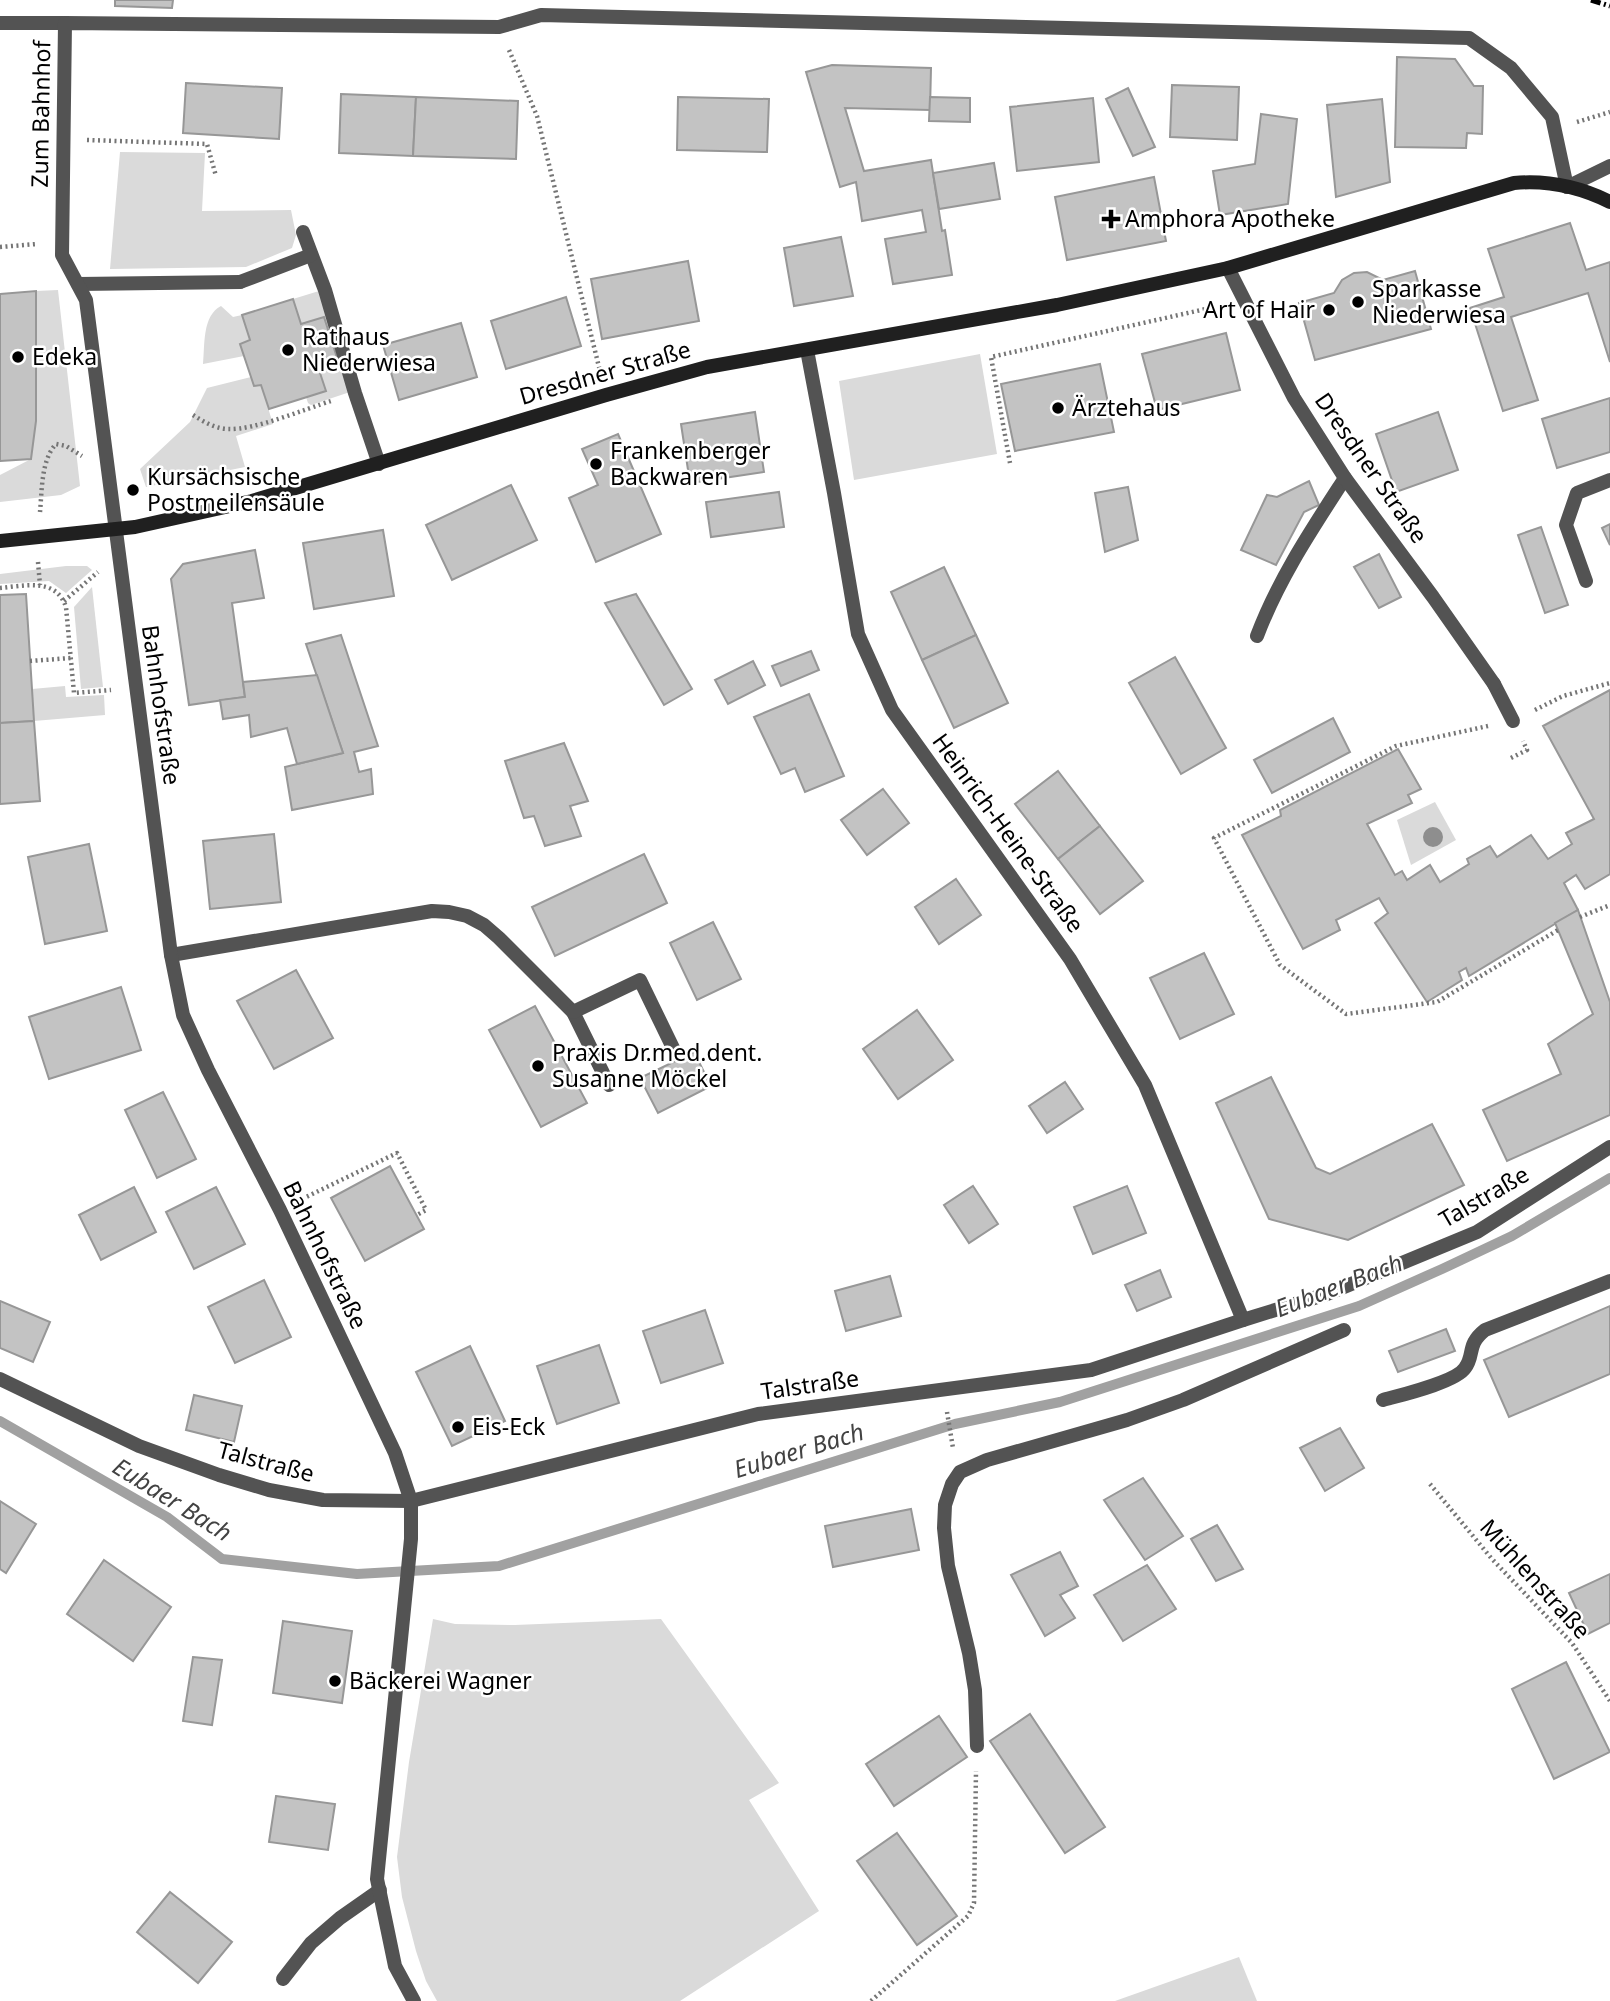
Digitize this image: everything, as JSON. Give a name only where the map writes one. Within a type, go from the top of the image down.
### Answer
[{"type":"street","name":"Zum Bahnhof","points":[[116,530],[86,300],[62,255],[65,23],[499,27],[541,15],[1469,38],[1511,68],[1552,117],[1567,187]]},
{"type":"street","points":[[0,23],[65,23]]},
{"type":"street","points":[[1567,187],[1610,166]]},
{"type":"street","name":"Dresdner Straße","points":[[0,541],[155,524],[252,501],[707,367],[1087,300],[1228,268],[1514,183],[1552,183],[1610,202]]},
{"type":"street","points":[[303,232],[325,290],[379,464]]},
{"type":"street","points":[[78,284],[240,282],[311,255]]},
{"type":"street","name":"Dresdner Straße","points":[[1228,268],[1294,398],[1345,478],[1494,684],[1513,721]]},
{"type":"street","name":"Heinrich-Heine-Straße","points":[[807,350],[858,634],[886,698],[1070,959],[1145,1085],[1242,1320]]},
{"type":"street","points":[[1257,636],[1268,606],[1293,559],[1345,478]]},
{"type":"street","points":[[1586,581],[1566,525],[1577,493],[1610,480]]},
{"type":"street","name":"Bahnhofstraße","points":[[116,530],[171,955],[183,1014],[395,1453],[411,1501],[411,1539],[377,1880],[395,1966],[414,2001]]},
{"type":"street","points":[[171,955],[432,911],[467,916],[484,925],[573,1013],[609,1085]]},
{"type":"street","points":[[573,1013],[640,980],[674,1050]]},
{"type":"street","name":"Talstraße","points":[[0,1379],[139,1446],[219,1475],[323,1500],[411,1501],[758,1414],[1091,1370],[1327,1294],[1477,1232],[1610,1147]]},
{"type":"street","points":[[1384,1400],[1455,1377],[1466,1368],[1475,1338],[1485,1330],[1610,1281]]},
{"type":"street","points":[[977,1746],[975,1690],[948,1566],[944,1528],[945,1505],[956,1461],[987,1460],[1127,1420],[1183,1400],[1344,1330]]},
{"type":"street","points":[[283,1979],[311,1943],[340,1918],[380,1890]]},
{"type":"path","points":[[499,27],[537,116],[606,395]]},
{"type":"path","points":[[1555,129],[1610,112]]},
{"type":"path","points":[[101,140],[207,144],[216,176]]},
{"type":"path","points":[[0,247],[62,242]]},
{"type":"path","points":[[1010,463],[992,356],[1244,301]]},
{"type":"path","points":[[193,415],[217,427],[245,428],[355,393]]},
{"type":"path","points":[[36,538],[46,466],[50,451],[56,444],[66,446],[108,470]]},
{"type":"path","points":[[64,601],[96,572],[120,568]]},
{"type":"path","points":[[0,588],[46,586],[56,591],[64,601],[74,693],[136,688]]},
{"type":"path","points":[[30,661],[71,658]]},
{"type":"path","points":[[1558,929],[1437,1002],[1346,1014],[1280,965],[1214,838],[1396,746],[1513,721],[1563,696],[1610,683]]},
{"type":"path","points":[[1580,917],[1610,905]]},
{"type":"path","points":[[313,1193],[397,1153],[426,1210],[416,1215]]},
{"type":"path","points":[[946,1402],[956,1461]]},
{"type":"path","name":"Mühlenstraße","points":[[1430,1484],[1492,1559],[1572,1643],[1610,1701]]},
{"type":"path","points":[[871,2001],[968,1916],[974,1903],[977,1746]]},
{"type":"shaded area","points":[[120,152],[205,153],[202,211],[291,210],[296,235],[292,248],[246,267],[110,269]]},
{"type":"shaded area","points":[[58,290],[80,486],[61,495],[0,502],[0,475],[31,459],[36,421],[36,291]]},
{"type":"shaded area","points":[[319,291],[350,392],[311,405],[306,397],[326,391],[319,370],[339,363],[324,317],[301,324],[293,299]]},
{"type":"shaded area","points":[[221,306],[233,317],[242,315],[250,340],[240,344],[244,356],[203,364],[207,324]]},
{"type":"shaded area","points":[[980,354],[997,454],[854,480],[839,381]]},
{"type":"shaded area","points":[[251,377],[254,386],[261,385],[273,424],[236,436],[245,467],[146,487],[140,469],[190,422],[207,388]]},
{"type":"shaded area","points":[[87,566],[92,570],[66,593],[49,581],[0,584],[0,574]]},
{"type":"shaded area","points":[[92,587],[103,687],[81,689],[74,607]]},
{"type":"shaded area","points":[[65,686],[66,697],[104,695],[105,715],[34,721],[32,689]]},
{"type":"shaded area","points":[[1435,802],[1456,840],[1411,865],[1397,820]]},
{"type":"shaded area","points":[[433,1619],[455,1624],[515,1625],[661,1619],[779,1783],[749,1800],[819,1911],[680,2001],[437,2001],[426,1981],[416,1951],[402,1897],[397,1857],[409,1762]]},
{"type":"shaded area","points":[[1239,1957],[1257,2001],[1115,2001]]},
{"type":"building","points":[[115,0],[173,0],[172,8],[115,6]]},
{"type":"building","points":[[1397,57],[1455,59],[1474,86],[1483,86],[1482,134],[1467,133],[1466,148],[1395,147]]},
{"type":"building","points":[[832,65],[931,68],[930,110],[845,108],[864,171],[931,160],[952,275],[893,284],[885,239],[926,232],[922,210],[862,221],[856,182],[840,187],[806,72]]},
{"type":"building","points":[[186,83],[282,88],[279,139],[183,133]]},
{"type":"building","points":[[1172,85],[1239,87],[1237,140],[1170,137]]},
{"type":"building","points":[[1128,88],[1155,147],[1133,156],[1106,99]]},
{"type":"building","points":[[341,94],[416,97],[413,156],[339,153]]},
{"type":"building","points":[[416,97],[518,101],[516,159],[413,156]]},
{"type":"building","points":[[678,97],[769,99],[767,152],[677,150]]},
{"type":"building","points":[[930,97],[970,98],[970,122],[929,121]]},
{"type":"building","points":[[1093,98],[1099,162],[1017,171],[1010,107]]},
{"type":"building","points":[[1382,99],[1390,182],[1336,197],[1327,105]]},
{"type":"building","points":[[1261,114],[1297,119],[1288,204],[1220,215],[1213,171],[1255,164]]},
{"type":"building","points":[[994,163],[1000,199],[939,209],[933,173]]},
{"type":"building","points":[[1154,177],[1166,241],[1067,260],[1055,197]]},
{"type":"building","points":[[1570,223],[1586,270],[1610,262],[1610,362],[1588,293],[1511,317],[1538,400],[1503,411],[1470,308],[1504,297],[1488,249]]},
{"type":"building","points":[[841,237],[853,296],[794,306],[784,248]]},
{"type":"building","points":[[688,261],[699,321],[602,339],[591,279]]},
{"type":"building","points":[[1415,271],[1431,329],[1315,360],[1299,303],[1334,293],[1342,280],[1354,273],[1367,272],[1383,280]]},
{"type":"building","name":"Edeka","points":[[36,291],[36,421],[31,459],[0,461],[0,294]]},
{"type":"building","points":[[566,297],[581,346],[506,369],[491,321]]},
{"type":"building","name":"Rathaus Niederwiesa","points":[[293,299],[301,324],[324,317],[339,364],[319,370],[326,391],[269,409],[261,385],[254,386],[240,344],[250,340],[242,315]]},
{"type":"building","points":[[461,323],[477,377],[399,400],[383,345]]},
{"type":"building","points":[[1226,333],[1240,390],[1157,410],[1142,354]]},
{"type":"building","name":"Ärztehaus","points":[[1100,364],[1114,432],[1015,451],[1001,384]]},
{"type":"building","points":[[1610,398],[1610,452],[1557,468],[1542,419]]},
{"type":"building","points":[[755,412],[764,472],[690,483],[681,424]]},
{"type":"building","points":[[1438,412],[1458,470],[1396,492],[1376,434]]},
{"type":"building","points":[[618,434],[661,534],[596,562],[569,498],[598,485],[582,449]]},
{"type":"building","points":[[1309,481],[1319,505],[1304,512],[1276,565],[1241,550],[1267,495],[1277,497]]},
{"type":"building","points":[[511,485],[537,540],[452,580],[426,525]]},
{"type":"building","points":[[1128,487],[1138,540],[1105,552],[1095,493]]},
{"type":"building","points":[[779,492],[784,527],[711,537],[706,502]]},
{"type":"building","points":[[1610,524],[1610,545],[1602,528]]},
{"type":"building","points":[[1541,527],[1568,605],[1545,613],[1518,535]]},
{"type":"building","points":[[383,530],[394,596],[314,609],[303,543]]},
{"type":"building","points":[[255,550],[264,598],[232,603],[245,697],[189,705],[171,579],[183,564]]},
{"type":"building","points":[[1379,554],[1401,597],[1379,608],[1354,567]]},
{"type":"building","points":[[944,567],[976,635],[922,660],[891,592]]},
{"type":"building","points":[[26,594],[34,721],[0,723],[0,595]]},
{"type":"building","points":[[636,594],[692,689],[664,705],[605,603]]},
{"type":"building","points":[[341,635],[378,746],[354,752],[359,772],[371,769],[373,794],[292,810],[285,767],[343,753],[306,644]]},
{"type":"building","points":[[976,635],[1008,703],[954,728],[922,660]]},
{"type":"building","points":[[811,651],[819,670],[781,686],[772,666]]},
{"type":"building","points":[[1175,657],[1226,748],[1181,774],[1129,683]]},
{"type":"building","points":[[753,661],[765,685],[728,704],[715,680]]},
{"type":"building","points":[[317,675],[343,753],[297,764],[287,728],[251,737],[249,715],[223,719],[220,700],[245,697],[243,682]]},
{"type":"building","points":[[1610,690],[1610,874],[1585,889],[1576,875],[1564,883],[1578,910],[1469,976],[1466,968],[1459,972],[1462,980],[1427,1002],[1375,923],[1388,913],[1379,898],[1336,920],[1340,930],[1303,949],[1242,835],[1281,816],[1280,810],[1398,749],[1421,789],[1408,795],[1412,803],[1367,824],[1395,875],[1402,871],[1407,880],[1430,865],[1440,882],[1469,864],[1467,859],[1490,846],[1497,857],[1531,835],[1548,859],[1572,844],[1566,833],[1594,819],[1543,726]]},
{"type":"building","points":[[809,694],[844,776],[805,792],[795,768],[781,774],[754,717]]},
{"type":"building","points":[[1333,718],[1350,752],[1272,793],[1254,760]]},
{"type":"building","points":[[34,721],[40,801],[0,804],[0,723]]},
{"type":"building","points":[[564,743],[588,801],[570,806],[581,836],[545,846],[534,816],[524,818],[505,761]]},
{"type":"building","points":[[1058,771],[1100,826],[1058,859],[1015,804]]},
{"type":"building","points":[[883,789],[909,823],[867,855],[841,820]]},
{"type":"building","points":[[1100,826],[1143,881],[1100,914],[1058,859]]},
{"type":"building","points":[[274,834],[281,902],[210,909],[203,841]]},
{"type":"building","points":[[89,844],[107,931],[45,944],[28,857]]},
{"type":"building","points":[[644,854],[667,903],[555,956],[532,907]]},
{"type":"building","points":[[956,879],[981,915],[939,944],[915,907]]},
{"type":"building","points":[[1578,910],[1610,1002],[1610,1115],[1507,1161],[1483,1110],[1561,1074],[1548,1044],[1593,1014],[1555,923]]},
{"type":"building","points":[[713,922],[741,979],[697,1000],[670,943]]},
{"type":"building","points":[[1204,953],[1234,1014],[1180,1039],[1150,978]]},
{"type":"building","points":[[296,970],[333,1038],[274,1069],[237,1001]]},
{"type":"building","points":[[121,987],[141,1050],[49,1079],[29,1017]]},
{"type":"building","name":"Praxis Dr.med.dent. Susanne Möckel","points":[[535,1006],[587,1103],[541,1127],[489,1030]]},
{"type":"building","points":[[917,1010],[953,1060],[898,1099],[863,1049]]},
{"type":"building","points":[[694,1052],[711,1086],[658,1113],[640,1078]]},
{"type":"building","points":[[1271,1077],[1316,1168],[1330,1174],[1432,1124],[1464,1185],[1348,1240],[1269,1219],[1216,1103]]},
{"type":"building","points":[[1065,1082],[1083,1109],[1047,1133],[1029,1106]]},
{"type":"building","points":[[163,1092],[196,1159],[157,1178],[125,1110]]},
{"type":"building","points":[[390,1166],[424,1229],[365,1261],[331,1198]]},
{"type":"building","points":[[973,1186],[998,1224],[969,1243],[944,1205]]},
{"type":"building","points":[[1127,1186],[1146,1233],[1093,1254],[1074,1207]]},
{"type":"building","points":[[134,1187],[156,1232],[101,1260],[79,1215]]},
{"type":"building","points":[[216,1187],[245,1244],[194,1269],[166,1212]]},
{"type":"building","points":[[1160,1270],[1171,1297],[1137,1311],[1125,1285]]},
{"type":"building","points":[[890,1276],[901,1316],[846,1331],[835,1291]]},
{"type":"building","points":[[264,1280],[291,1337],[235,1363],[208,1307]]},
{"type":"building","points":[[0,1301],[50,1322],[33,1362],[0,1348]]},
{"type":"building","points":[[1610,1306],[1610,1374],[1509,1417],[1484,1360]]},
{"type":"building","points":[[705,1310],[723,1363],[661,1383],[643,1331]]},
{"type":"building","points":[[1446,1329],[1455,1351],[1398,1372],[1389,1351]]},
{"type":"building","points":[[599,1345],[619,1403],[557,1424],[537,1366]]},
{"type":"building","points":[[470,1346],[505,1421],[452,1446],[416,1372]]},
{"type":"building","points":[[194,1395],[242,1406],[234,1442],[186,1430]]},
{"type":"building","points":[[1340,1428],[1364,1468],[1325,1491],[1300,1448]]},
{"type":"building","points":[[1143,1478],[1183,1536],[1145,1560],[1104,1500]]},
{"type":"building","points":[[0,1501],[36,1524],[6,1573],[0,1569]]},
{"type":"building","points":[[911,1509],[919,1550],[833,1567],[825,1526]]},
{"type":"building","points":[[1217,1525],[1243,1569],[1216,1581],[1191,1539]]},
{"type":"building","points":[[1060,1552],[1078,1586],[1060,1595],[1075,1618],[1045,1636],[1011,1575]]},
{"type":"building","points":[[104,1560],[171,1607],[133,1661],[67,1614]]},
{"type":"building","points":[[1147,1565],[1176,1609],[1123,1641],[1094,1595]]},
{"type":"building","points":[[1610,1574],[1610,1623],[1588,1634],[1569,1593]]},
{"type":"building","points":[[283,1621],[352,1631],[342,1703],[273,1693]]},
{"type":"building","points":[[193,1657],[222,1660],[212,1725],[183,1721]]},
{"type":"building","points":[[1566,1662],[1610,1752],[1554,1779],[1512,1689]]},
{"type":"building","points":[[1030,1714],[1105,1827],[1065,1853],[990,1741]]},
{"type":"building","points":[[939,1716],[967,1757],[894,1806],[866,1764]]},
{"type":"building","points":[[276,1796],[335,1804],[328,1850],[269,1842]]},
{"type":"building","points":[[897,1833],[957,1916],[917,1945],[857,1861]]},
{"type":"building","points":[[170,1892],[232,1942],[198,1983],[137,1932]]},
{"type":"waterway","name":"Eubaer Bach","points":[[0,1421],[167,1517],[222,1559],[357,1574],[499,1566],[955,1424],[1060,1402],[1359,1306],[1512,1236],[1610,1178]]},
{"type":"railway","points":[[1591,0],[1610,6]]},
{"type":"place","name":"Amphora Apotheke","points":[[1111,219]]},
{"type":"place","name":"Sparkasse Niederwiesa","points":[[1358,302]]},
{"type":"place","name":"Art of Hair","points":[[1329,310]]},
{"type":"place","name":"Rathaus Niederwiesa","points":[[288,350]]},
{"type":"place","name":"Edeka","points":[[18,357]]},
{"type":"place","name":"Ärztehaus","points":[[1058,408]]},
{"type":"place","name":"Frankenberger Backwaren","points":[[596,464]]},
{"type":"place","name":"Kursächsische Postmeilensäule","points":[[133,490]]},
{"type":"place","name":"Praxis Dr.med.dent. Susanne Möckel","points":[[538,1066]]},
{"type":"place","name":"Eis-Eck","points":[[458,1427]]},
{"type":"place","name":"Bäckerei Wagner","points":[[335,1681]]}]
